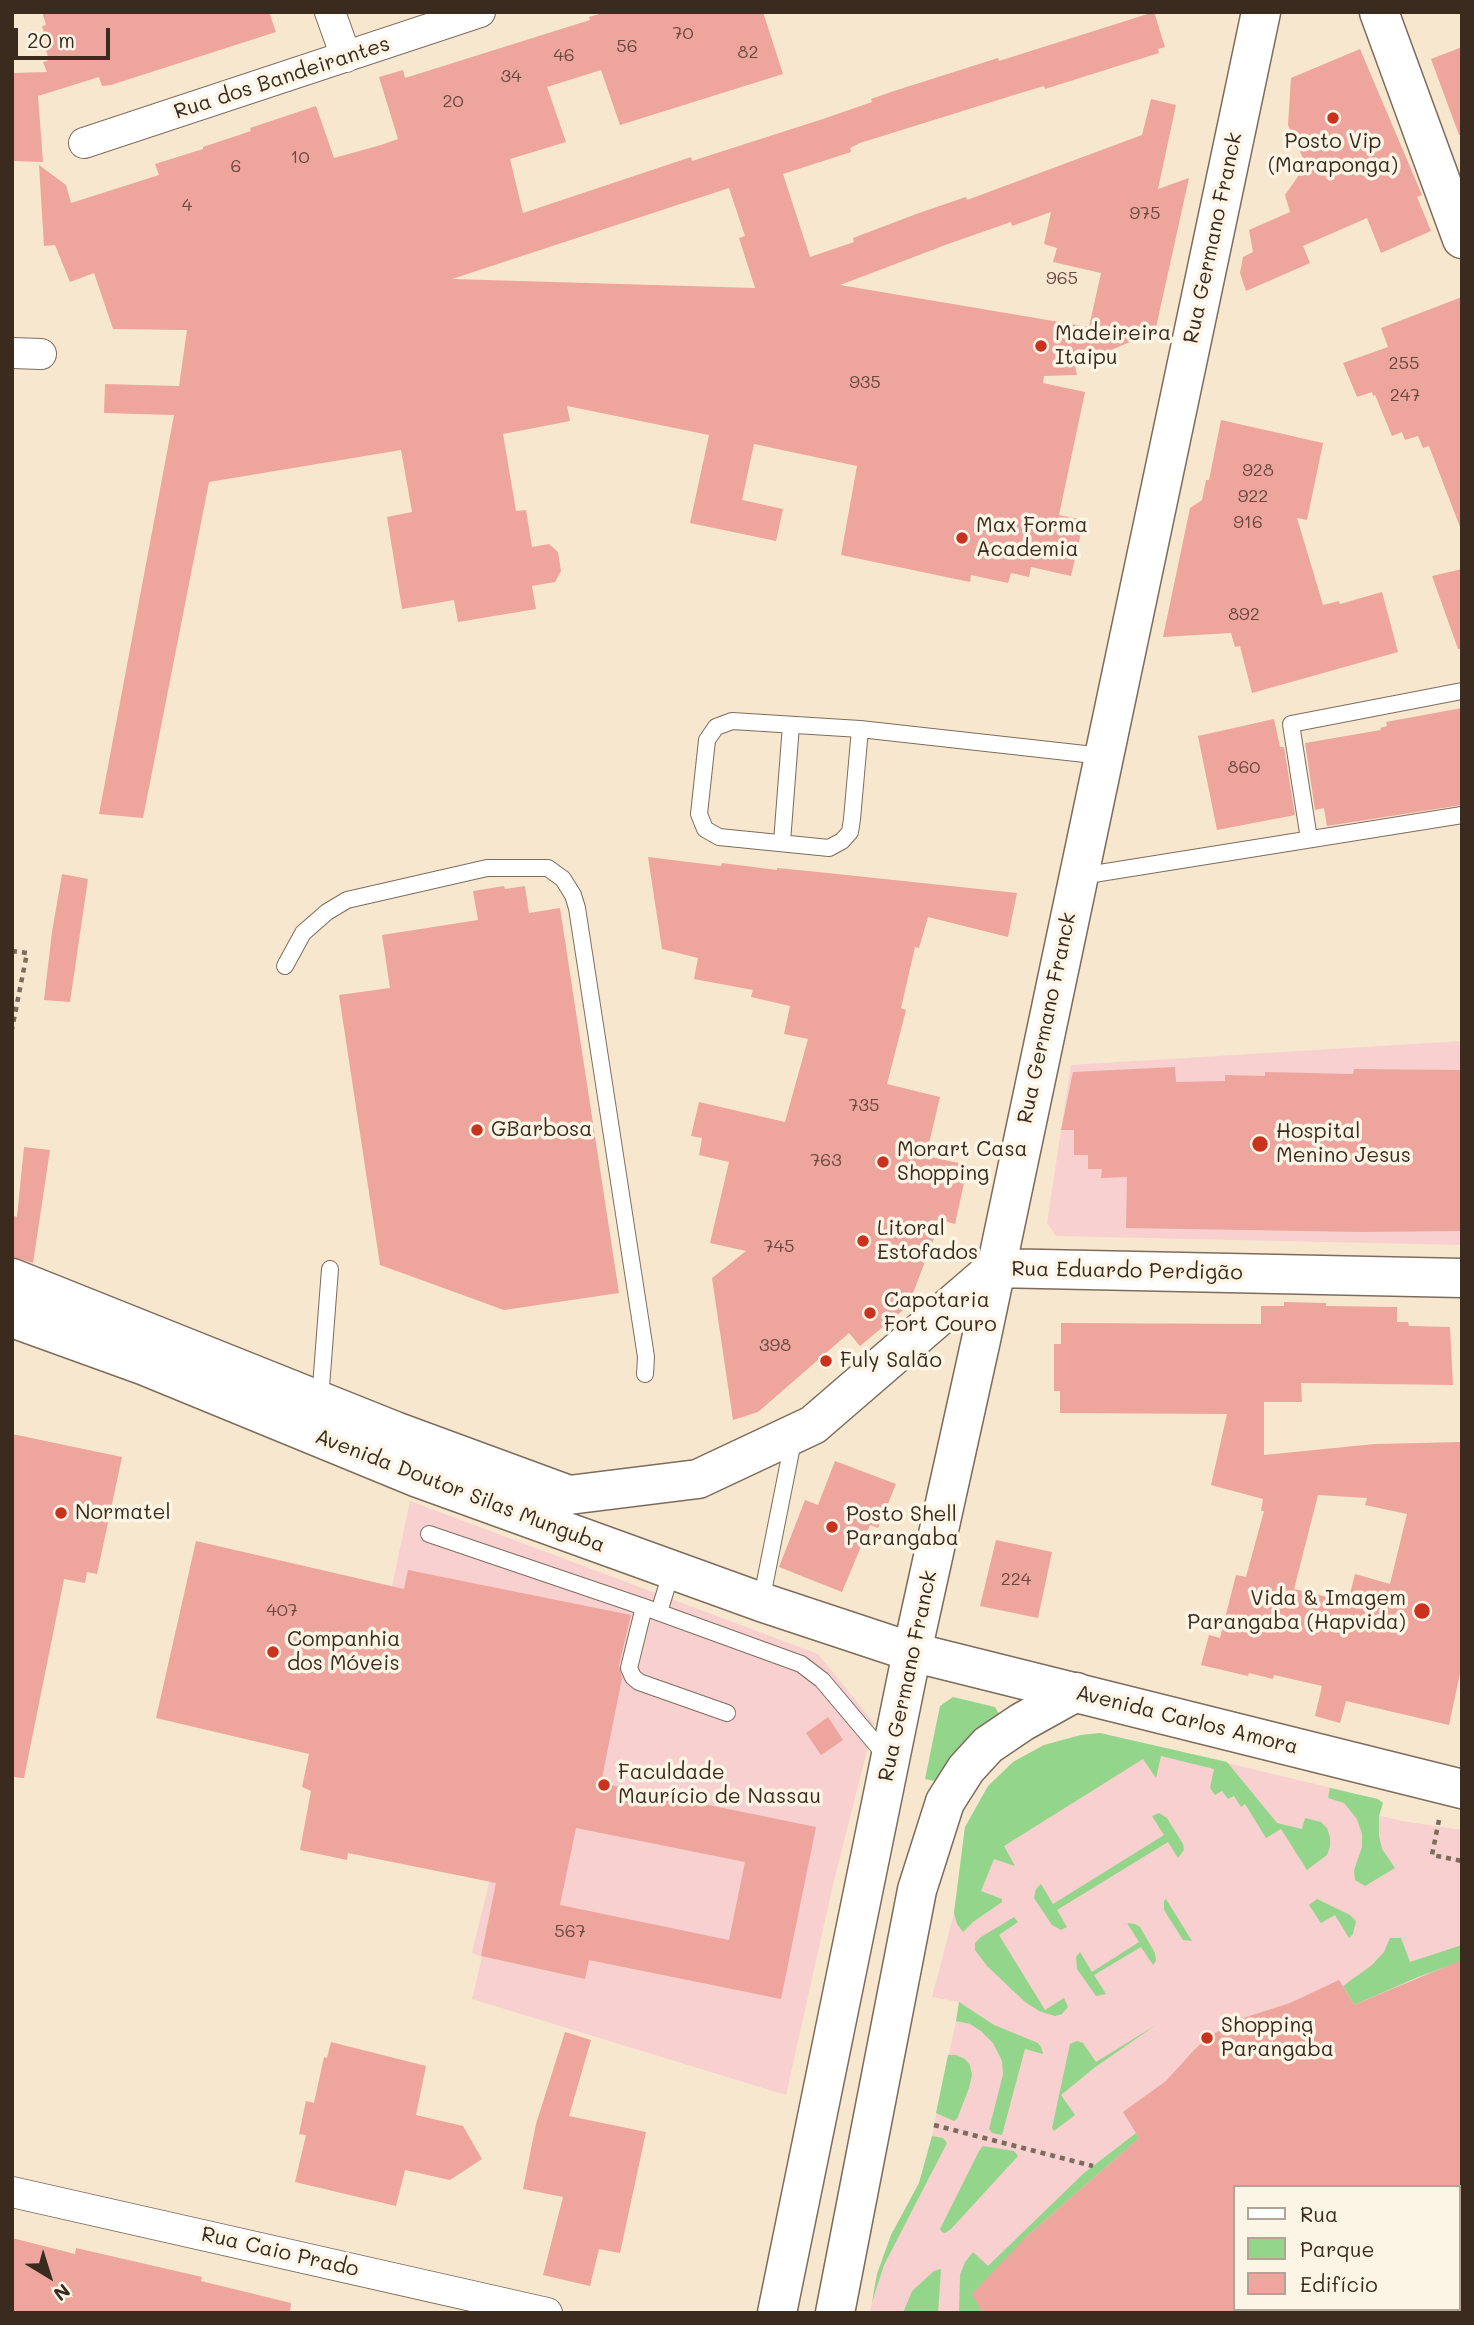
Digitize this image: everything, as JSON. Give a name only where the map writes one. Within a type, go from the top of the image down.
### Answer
[{"type":"main road","name":"Rua Germano Franck","points":[[777,2313],[912,1652],[1261,12]]},
{"type":"main road","points":[[1379,12],[1462,239]]},
{"type":"main road","name":"Rua Eduardo Perdigão","points":[[569,1495],[698,1479],[813,1425],[995,1268],[1462,1278]]},
{"type":"main road","name":"Avenida Doutor Silas Munguba","points":[[12,1278],[395,1431],[569,1495]]},
{"type":"main road","name":"Avenida Doutor Silas Munguba","points":[[12,1318],[145,1366],[418,1478],[761,1602],[912,1652]]},
{"type":"main road","name":"Avenida Carlos Amora","points":[[912,1652],[1076,1692],[1250,1747],[1456,1805]]},
{"type":"main road","points":[[835,2313],[917,1890],[945,1802],[966,1769],[988,1745],[1022,1721],[1076,1692]]},
{"type":"street","points":[[330,12],[346,57]]},
{"type":"street","name":"Rua dos Bandeirantes","points":[[84,143],[480,12]]},
{"type":"street","name":"Rua Caio Prado","points":[[12,2192],[547,2313]]},
{"type":"lane","points":[[1309,839],[1291,724],[1462,691]]},
{"type":"lane","points":[[860,729],[850,832],[842,841],[829,848],[719,837],[705,829],[699,814],[707,740],[716,727],[732,721],[860,729],[1103,756]]},
{"type":"lane","points":[[782,842],[791,725]]},
{"type":"lane","points":[[1077,876],[1462,815]]},
{"type":"lane","points":[[285,966],[303,933],[327,912],[347,900],[487,867],[548,868],[563,878],[577,908],[646,1357],[645,1374]]},
{"type":"lane","points":[[320,1400],[330,1269]]},
{"type":"lane","points":[[761,1602],[794,1434]]},
{"type":"lane","points":[[429,1534],[652,1609],[801,1664],[812,1670],[890,1761]]},
{"type":"lane","points":[[673,1570],[652,1609],[629,1668],[639,1682],[727,1713]]},
{"type":"path","points":[[12,951],[27,953],[12,1029]]},
{"type":"path","points":[[1456,1805],[1440,1817],[1432,1855],[1462,1861]]},
{"type":"path","points":[[934,2125],[1093,2166]]},
{"type":"shaded area","name":"Hospital Menino Jesus","points":[[1462,1041],[1462,1245],[1056,1236],[1047,1223],[1071,1065]]},
{"type":"shaded area","name":"Faculdade Maurício de Nassau","points":[[410,1501],[818,1654],[874,1723],[832,1889],[786,2095],[472,1999],[482,1957],[472,1953],[490,1879],[337,1847]]},
{"type":"shaded area","name":"Shopping Parangaba","points":[[1100,1733],[1349,1792],[1360,1811],[1402,1821],[1462,1830],[1462,2313],[870,2313],[877,2274],[891,2235],[919,2183],[927,2160],[956,2021],[959,2002],[932,1997],[954,1913],[965,1827],[988,1786],[1013,1762],[1044,1745]]},
{"type":"green space","points":[[953,1697],[995,1707],[999,1714],[951,1756],[935,1781],[925,1779],[940,1706]]},
{"type":"green space","points":[[1100,1733],[1227,1762],[1277,1823],[1302,1829],[1305,1818],[1321,1822],[1330,1837],[1327,1855],[1307,1870],[1281,1829],[1266,1838],[1245,1804],[1241,1807],[1234,1796],[1228,1799],[1222,1791],[1215,1795],[1210,1788],[1214,1769],[1161,1756],[1156,1778],[1143,1759],[1004,1846],[1015,1866],[994,1859],[981,1891],[1002,1899],[1002,1902],[963,1932],[954,1913],[965,1827],[988,1786],[1013,1762],[1044,1745]]},
{"type":"green space","points":[[1330,1788],[1378,1799],[1383,1803],[1379,1816],[1379,1836],[1382,1849],[1395,1868],[1365,1886],[1355,1880],[1354,1870],[1362,1847],[1362,1834],[1357,1819],[1344,1803],[1328,1798]]},
{"type":"green space","points":[[1159,1813],[1167,1818],[1183,1844],[1184,1850],[1178,1858],[1168,1842],[1057,1910],[1067,1927],[1061,1930],[1052,1925],[1034,1898],[1036,1889],[1041,1884],[1053,1904],[1164,1835],[1152,1816]]},
{"type":"green space","points":[[1166,1899],[1192,1941],[1183,1940],[1164,1910]]},
{"type":"green space","points":[[1317,1899],[1350,1915],[1356,1921],[1353,1934],[1349,1938],[1335,1915],[1321,1923],[1309,1905]]},
{"type":"green space","points":[[1014,1917],[1018,1922],[999,1935],[1045,2010],[1064,1998],[1068,2007],[1062,2014],[1055,2016],[1039,2011],[1025,2002],[987,1966],[975,1950],[975,1943],[981,1937]]},
{"type":"green space","points":[[1127,1923],[1140,1927],[1155,1953],[1156,1961],[1153,1965],[1141,1947],[1094,1975],[1106,1994],[1096,1996],[1077,1969],[1076,1957],[1080,1952],[1092,1972],[1139,1942]]},
{"type":"green space","points":[[1390,1938],[1401,1938],[1410,1962],[1462,1945],[1462,1961],[1354,2005],[1343,1986],[1372,1965],[1384,1952]]},
{"type":"green space","points":[[959,2002],[994,2025],[1038,2043],[1041,2047],[1043,2054],[1025,2049],[1002,2135],[992,2133],[989,2129],[1003,2075],[1002,2061],[993,2043],[981,2031],[970,2024],[956,2021]]},
{"type":"green space","points":[[1156,2025],[1094,2068],[1061,2095],[1075,2115],[1054,2131],[1052,2128],[1070,2044],[1077,2041],[1083,2043],[1096,2062]]},
{"type":"green space","points":[[948,2055],[965,2059],[970,2065],[972,2075],[954,2121],[936,2113]]},
{"type":"green space","points":[[1136,2133],[1139,2138],[1026,2237],[983,2313],[959,2313],[960,2275],[973,2252],[988,2266],[1084,2173]]},
{"type":"green space","points":[[932,2136],[943,2138],[947,2143],[884,2265],[872,2302],[877,2274],[891,2235],[919,2183]]},
{"type":"green space","points":[[983,2146],[1014,2151],[1018,2156],[951,2229],[942,2232],[940,2229]]},
{"type":"green space","points":[[941,2269],[938,2313],[903,2313],[912,2291],[934,2271]]},
{"type":"building","points":[[42,12],[269,12],[276,32],[111,85],[102,86],[99,77],[38,96],[43,162],[12,161],[12,73],[47,72],[43,62],[49,60],[44,44],[47,43],[42,26],[46,25]]},
{"type":"building","points":[[606,12],[763,12],[783,74],[620,125],[601,70],[547,87],[566,142],[510,159],[523,213],[691,157],[692,161],[823,119],[872,102],[871,99],[894,91],[1154,12],[1165,47],[1158,49],[1159,53],[860,143],[850,148],[851,152],[783,174],[810,257],[854,242],[853,238],[919,213],[966,197],[967,200],[1142,135],[1151,99],[1176,105],[1158,189],[1189,178],[1155,332],[1135,328],[1132,341],[1075,366],[1077,375],[1044,376],[1043,383],[1085,392],[1059,515],[1084,520],[1071,576],[1031,567],[1029,577],[1011,573],[1008,583],[971,575],[970,582],[841,555],[857,466],[754,444],[742,500],[783,509],[776,541],[690,523],[709,435],[567,406],[570,421],[503,434],[516,511],[526,510],[532,547],[549,544],[558,552],[561,571],[555,582],[532,586],[536,609],[458,622],[454,600],[402,609],[387,517],[412,512],[401,450],[209,482],[143,818],[99,814],[174,415],[104,413],[105,384],[179,386],[187,330],[113,329],[94,273],[70,282],[55,245],[44,246],[39,165],[66,185],[71,203],[159,175],[155,164],[203,149],[251,131],[250,128],[316,106],[334,158],[398,139],[379,77],[403,70],[405,78],[590,20],[589,17]],"holes":[[[729,188],[745,236],[739,238],[755,288],[452,279]],[[1051,212],[1044,244],[1057,248],[1053,262],[1101,273],[1089,327],[840,285],[1011,222],[1012,226]]]},
{"type":"building","points":[[1462,47],[1462,135],[1459,135],[1431,59]]},
{"type":"building","points":[[1360,49],[1422,195],[1417,197],[1431,231],[1381,253],[1367,218],[1303,246],[1310,263],[1246,291],[1240,273],[1243,257],[1253,252],[1249,230],[1290,212],[1285,195],[1306,165],[1288,125],[1291,78]]},
{"type":"building","points":[[1462,297],[1460,527],[1429,446],[1423,448],[1418,436],[1405,440],[1402,432],[1392,436],[1375,395],[1373,396],[1372,392],[1357,397],[1343,363],[1388,347],[1381,328]]},
{"type":"building","points":[[1221,420],[1323,443],[1307,520],[1297,518],[1323,605],[1339,601],[1340,604],[1382,592],[1398,652],[1252,693],[1240,646],[1235,647],[1231,633],[1163,637],[1190,508],[1202,500],[1206,480],[1209,480]]},
{"type":"building","points":[[1462,569],[1462,649],[1458,649],[1432,576]]},
{"type":"building","points":[[1462,708],[1462,805],[1327,826],[1324,808],[1315,810],[1305,743],[1381,730],[1380,728],[1387,726],[1386,722]]},
{"type":"building","points":[[1274,719],[1280,747],[1284,747],[1295,815],[1217,830],[1198,736]]},
{"type":"building","points":[[648,857],[1017,893],[1008,937],[928,917],[919,948],[915,947],[901,1008],[906,1010],[887,1084],[940,1097],[926,1156],[968,1165],[955,1224],[941,1220],[908,1306],[860,1346],[849,1333],[758,1412],[733,1420],[712,1278],[746,1251],[710,1243],[729,1162],[699,1155],[702,1138],[691,1136],[699,1102],[785,1122],[808,1039],[784,1034],[790,1006],[751,997],[753,990],[694,979],[698,958],[662,949]]},
{"type":"building","points":[[62,874],[88,879],[70,1002],[44,1000]]},
{"type":"building","name":"GBarbosa","points":[[504,886],[505,889],[525,886],[529,913],[560,908],[619,1293],[504,1310],[380,1265],[339,995],[390,988],[382,935],[478,920],[473,891]]},
{"type":"building","name":"Hospital Menino Jesus","points":[[1175,1067],[1176,1082],[1225,1081],[1225,1075],[1265,1076],[1265,1072],[1353,1074],[1354,1069],[1462,1070],[1462,1231],[1126,1228],[1127,1177],[1101,1178],[1102,1169],[1088,1169],[1088,1155],[1074,1155],[1074,1130],[1061,1130],[1073,1072]]},
{"type":"building","points":[[24,1147],[50,1150],[33,1263],[12,1257],[12,1215],[17,1217]]},
{"type":"building","points":[[1284,1302],[1326,1303],[1326,1306],[1397,1307],[1397,1322],[1408,1322],[1409,1326],[1450,1327],[1453,1385],[1301,1383],[1302,1402],[1264,1402],[1264,1455],[1375,1444],[1462,1442],[1462,1664],[1449,1725],[1346,1701],[1340,1723],[1315,1716],[1322,1686],[1274,1675],[1273,1679],[1249,1673],[1248,1676],[1201,1665],[1209,1635],[1220,1638],[1236,1575],[1246,1577],[1264,1511],[1261,1511],[1263,1499],[1211,1485],[1227,1414],[1060,1413],[1060,1391],[1054,1391],[1054,1344],[1061,1344],[1061,1323],[1261,1324],[1261,1306],[1284,1306]],"holes":[[[1318,1495],[1367,1498],[1365,1505],[1407,1514],[1390,1584],[1355,1574],[1348,1602],[1294,1589]]]},
{"type":"building","name":"Normatel","points":[[12,1434],[122,1457],[97,1574],[87,1572],[85,1583],[64,1579],[24,1778],[12,1777]]},
{"type":"building","name":"Posto Shell Parangaba","points":[[835,1461],[896,1484],[878,1528],[870,1525],[842,1592],[779,1567],[805,1500],[818,1505]]},
{"type":"building","points":[[996,1540],[1052,1552],[1038,1618],[980,1606]]},
{"type":"building","points":[[196,1541],[404,1589],[408,1570],[631,1615],[619,1665],[622,1678],[601,1783],[816,1827],[781,1999],[589,1960],[585,1979],[481,1956],[496,1883],[348,1853],[347,1860],[300,1850],[311,1791],[302,1787],[309,1754],[156,1718]],"holes":[[[576,1828],[745,1862],[729,1940],[560,1905]]]},
{"type":"building","points":[[828,1717],[843,1740],[821,1755],[806,1733]]},
{"type":"building","points":[[1462,1960],[1462,2187],[1232,2185],[1234,2313],[983,2313],[972,2294],[1026,2237],[1139,2138],[1123,2112],[1166,2081],[1210,2036],[1240,2019],[1290,2003],[1339,1980],[1354,2005]]},
{"type":"building","points":[[565,2032],[591,2040],[569,2116],[646,2132],[620,2253],[599,2249],[590,2286],[543,2275],[563,2197],[523,2189],[536,2124]]},
{"type":"building","points":[[331,2042],[426,2066],[416,2115],[463,2126],[482,2159],[450,2180],[405,2170],[396,2206],[295,2182],[306,2135],[299,2134],[306,2101],[314,2103],[324,2057],[327,2058]]},
{"type":"building","points":[[12,2238],[75,2254],[76,2248],[202,2277],[201,2281],[291,2303],[290,2313],[12,2313]]},
{"type":"place","name":"Posto Vip (Maraponga)","points":[[1333,118]]},
{"type":"place","name":"Madeireira Itaipu","points":[[1041,346]]},
{"type":"place","name":"Max Forma Academia","points":[[962,538]]},
{"type":"place","name":"GBarbosa","points":[[477,1130]]},
{"type":"place","name":"Hospital Menino Jesus","points":[[1260,1144]]},
{"type":"place","name":"Morart Casa Shopping","points":[[883,1162]]},
{"type":"place","name":"Litoral Estofados","points":[[863,1241]]},
{"type":"place","name":"Capotaria Fort Couro","points":[[870,1313]]},
{"type":"place","name":"Fuly Salão","points":[[826,1361]]},
{"type":"place","name":"Normatel","points":[[61,1513]]},
{"type":"place","name":"Posto Shell Parangaba","points":[[832,1527]]},
{"type":"place","name":"Vida & Imagem Parangaba (Hapvida)","points":[[1422,1611]]},
{"type":"place","name":"Companhia dos Móveis","points":[[273,1652]]},
{"type":"place","name":"Faculdade Maurício de Nassau","points":[[604,1785]]},
{"type":"place","name":"Shopping Parangaba","points":[[1207,2038]]}]
